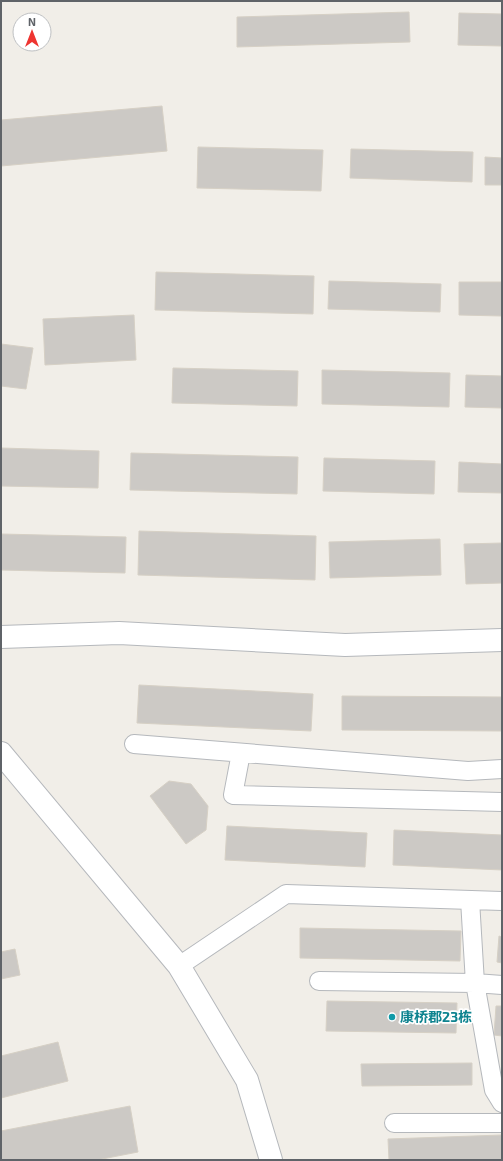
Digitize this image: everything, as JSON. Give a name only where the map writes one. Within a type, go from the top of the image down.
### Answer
[{"type":"street","points":[[1,637],[119,633],[345,645],[502,640]]},
{"type":"street","points":[[134,744],[468,771],[502,769]]},
{"type":"street","points":[[1,753],[179,966],[247,1080],[271,1160]]},
{"type":"street","points":[[241,753],[233,795],[502,802]]},
{"type":"street","points":[[179,966],[286,894],[502,901]]},
{"type":"street","points":[[470,900],[475,983],[494,1090],[502,1103]]},
{"type":"street","points":[[319,981],[475,983],[502,985]]},
{"type":"street","points":[[394,1123],[502,1123]]},
{"type":"building","points":[[409,12],[410,42],[237,47],[237,17]]},
{"type":"building","points":[[459,13],[502,14],[502,46],[458,45]]},
{"type":"building","points":[[162,106],[167,151],[1,166],[1,120]]},
{"type":"building","points":[[198,147],[323,150],[321,191],[197,188]]},
{"type":"building","points":[[351,149],[473,152],[472,182],[350,178]]},
{"type":"building","points":[[485,157],[502,158],[502,185],[485,185]]},
{"type":"building","points":[[156,272],[314,276],[313,314],[155,310]]},
{"type":"building","points":[[329,281],[441,284],[440,312],[328,309]]},
{"type":"building","points":[[459,282],[502,282],[502,316],[459,315]]},
{"type":"building","points":[[134,315],[136,360],[45,365],[43,319]]},
{"type":"building","points":[[1,344],[33,348],[26,389],[1,386]]},
{"type":"building","points":[[173,368],[298,371],[297,406],[172,403]]},
{"type":"building","points":[[322,370],[450,373],[449,407],[322,404]]},
{"type":"building","points":[[466,375],[502,376],[502,408],[465,407]]},
{"type":"building","points":[[1,448],[99,451],[98,488],[1,486]]},
{"type":"building","points":[[131,453],[298,457],[297,494],[130,490]]},
{"type":"building","points":[[324,458],[435,461],[434,494],[323,491]]},
{"type":"building","points":[[459,462],[502,464],[502,493],[458,492]]},
{"type":"building","points":[[139,531],[316,536],[315,580],[138,575]]},
{"type":"building","points":[[1,534],[126,537],[125,573],[1,570]]},
{"type":"building","points":[[440,539],[441,575],[330,578],[329,542]]},
{"type":"building","points":[[502,543],[502,583],[466,584],[464,544]]},
{"type":"building","points":[[139,685],[313,694],[311,731],[137,723]]},
{"type":"building","points":[[342,696],[502,697],[502,731],[342,730]]},
{"type":"building","points":[[169,781],[191,784],[208,806],[206,830],[186,844],[150,796]]},
{"type":"building","points":[[227,826],[367,833],[365,867],[225,860]]},
{"type":"building","points":[[394,830],[502,835],[502,870],[393,865]]},
{"type":"building","points":[[300,928],[461,931],[460,961],[300,958]]},
{"type":"building","points":[[499,936],[502,937],[502,963],[497,962]]},
{"type":"building","points":[[15,949],[20,975],[1,979],[1,952]]},
{"type":"building","name":"康桥郡23栋","points":[[327,1001],[457,1003],[456,1033],[326,1031]]},
{"type":"building","points":[[496,1006],[502,1006],[502,1036],[494,1035]]},
{"type":"building","points":[[58,1042],[68,1081],[1,1098],[1,1056]]},
{"type":"building","points":[[472,1063],[472,1085],[362,1086],[361,1064]]},
{"type":"building","points":[[130,1106],[138,1152],[97,1160],[1,1160],[1,1131]]},
{"type":"building","points":[[502,1135],[502,1160],[389,1160],[388,1139]]},
{"type":"place","name":"康桥郡23栋","points":[[392,1017]]}]
